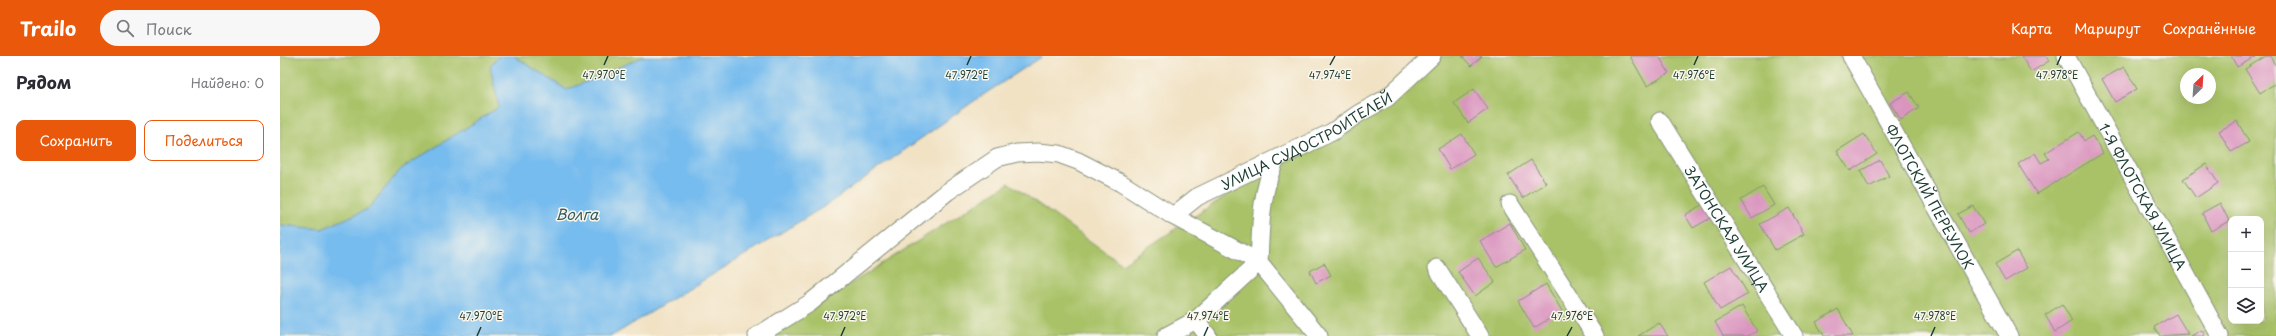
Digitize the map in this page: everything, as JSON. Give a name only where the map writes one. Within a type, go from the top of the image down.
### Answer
[{"type":"street","name":"УЛИЦА СУДОСТРОИТЕЛЕЙ","points":[[1173,216],[1197,197],[1275,161],[1332,132],[1358,114],[1387,98],[1432,56]]},
{"type":"street","name":"ФЛОТСКИЙ ПЕРЕУЛОК","points":[[1851,56],[2009,336]]},
{"type":"street","name":"1-Я ФЛОТСКАЯ УЛИЦА","points":[[2066,56],[2220,336]]},
{"type":"street","name":"ЗАТОНСКАЯ УЛИЦА","points":[[1660,122],[1794,336]]},
{"type":"street","points":[[757,336],[810,302],[947,192],[997,158],[1024,152],[1059,154],[1078,161],[1121,183],[1173,216],[1259,262],[1319,336]]},
{"type":"street","points":[[1166,336],[1196,320],[1259,262],[1261,202],[1266,180],[1275,161]]},
{"type":"street","points":[[1510,204],[1595,336]]},
{"type":"street","points":[[1437,268],[1480,336]]},
{"type":"street","points":[[1196,320],[1208,336]]},
{"type":"green space","points":[[280,56],[499,56],[490,66],[499,107],[401,169],[368,209],[322,229],[280,225]]},
{"type":"green space","points":[[514,56],[645,56],[567,90]]},
{"type":"green space","points":[[1423,56],[2276,56],[2276,336],[769,336],[1009,183],[1122,264],[1410,75]]},
{"type":"water","name":"Волга","points":[[499,56],[514,56],[567,90],[645,56],[1043,56],[977,99],[825,206],[612,336],[280,336],[280,225],[322,229],[368,209],[401,169],[499,107],[490,66]]},
{"type":"building","points":[[1462,56],[1482,56],[1471,66]]},
{"type":"building","points":[[1630,56],[1659,56],[1669,73],[1647,86]]},
{"type":"building","points":[[2021,56],[2046,56],[2049,61],[2031,72]]},
{"type":"building","points":[[2231,56],[2257,56],[2237,67]]},
{"type":"building","points":[[2266,56],[2270,56],[2276,66],[2276,83],[2260,93],[2245,69]]},
{"type":"building","points":[[2124,67],[2137,89],[2115,102],[2102,79]]},
{"type":"building","points":[[1474,89],[1488,109],[1468,123],[1454,103]]},
{"type":"building","points":[[1909,92],[1919,108],[1901,120],[1890,103]]},
{"type":"building","points":[[2237,121],[2249,142],[2231,152],[2219,131]]},
{"type":"building","points":[[2079,132],[2084,141],[2092,136],[2103,153],[2037,194],[2018,164],[2035,153],[2041,163],[2049,159],[2045,153]]},
{"type":"building","points":[[1462,134],[1474,154],[1450,169],[1438,149]]},
{"type":"building","points":[[1864,134],[1877,154],[1850,171],[1837,151]]},
{"type":"building","points":[[1531,160],[1546,183],[1523,198],[1508,175]]},
{"type":"building","points":[[1880,160],[1889,176],[1869,187],[1860,171]]},
{"type":"building","points":[[2206,164],[2218,183],[2196,198],[2183,179]]},
{"type":"building","points":[[1763,187],[1774,205],[1752,218],[1741,200]]},
{"type":"building","points":[[1708,201],[1716,215],[1693,228],[1685,215]]},
{"type":"building","points":[[2220,203],[2228,222],[2211,231],[2202,213]]},
{"type":"building","points":[[1973,206],[1984,224],[1969,233],[1958,214]]},
{"type":"building","points":[[1789,208],[1804,234],[1775,250],[1760,224]]},
{"type":"building","points":[[1510,223],[1525,250],[1496,267],[1480,241]]},
{"type":"building","points":[[2017,251],[2027,268],[2005,281],[1995,264]]},
{"type":"building","points":[[1478,258],[1495,282],[1475,296],[1458,272]]},
{"type":"building","points":[[1324,263],[1331,275],[1316,283],[1310,271]]},
{"type":"building","points":[[1731,266],[1748,294],[1720,310],[1704,282]]},
{"type":"building","points":[[1546,284],[1562,311],[1534,328],[1518,301]]},
{"type":"building","points":[[2062,304],[2072,321],[2055,332],[2045,315]]},
{"type":"building","points":[[1742,306],[1757,331],[1748,336],[1723,336],[1715,322]]},
{"type":"building","points":[[1838,309],[1853,336],[1824,336],[1816,322]]},
{"type":"building","points":[[2176,314],[2188,334],[2160,336],[2154,327]]},
{"type":"building","points":[[1659,323],[1668,336],[1638,336]]},
{"type":"building","points":[[2202,330],[2205,336],[2191,336]]}]
